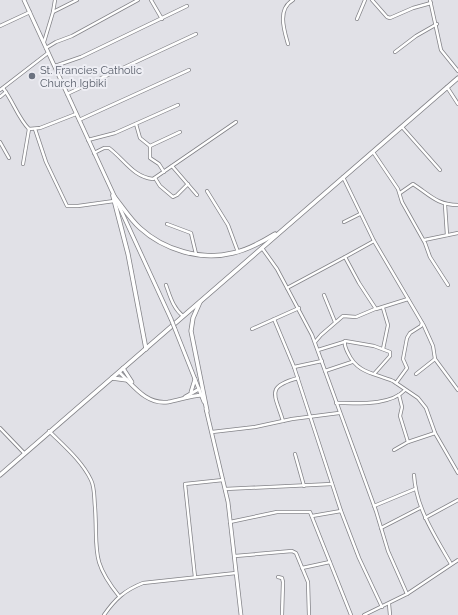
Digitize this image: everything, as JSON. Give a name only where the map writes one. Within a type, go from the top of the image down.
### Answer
[{"type":"main road","points":[[0,476],[49,431],[146,349],[182,316],[458,78]]},
{"type":"main road","points":[[113,195],[128,254],[146,349]]},
{"type":"main road","points":[[113,195],[140,228],[154,238],[171,248],[196,254],[223,255],[238,252],[280,232]]},
{"type":"main road","points":[[203,298],[193,318],[191,330],[207,411]]},
{"type":"main road","points":[[112,378],[127,380]]},
{"type":"street","points":[[24,0],[171,319],[202,396],[207,411],[225,489],[241,615]]},
{"type":"street","points":[[44,42],[55,0]]},
{"type":"street","points":[[53,12],[77,0]]},
{"type":"street","points":[[46,48],[56,42],[72,36],[100,19],[138,0]]},
{"type":"street","points":[[151,0],[162,18]]},
{"type":"street","points":[[288,44],[283,26],[284,11],[288,1],[293,0]]},
{"type":"street","points":[[357,19],[365,0]]},
{"type":"street","points":[[372,0],[387,17],[390,18],[431,1],[437,24],[441,50],[458,72]]},
{"type":"street","points":[[55,66],[81,57],[188,6]]},
{"type":"street","points":[[0,26],[30,12]]},
{"type":"street","points":[[395,52],[416,36],[437,24]]},
{"type":"street","points":[[67,94],[196,34]]},
{"type":"street","points":[[48,53],[1,89],[6,92],[24,125],[29,129],[35,129],[76,114]]},
{"type":"street","points":[[79,120],[189,70]]},
{"type":"street","points":[[448,87],[458,104]]},
{"type":"street","points":[[0,97],[6,92]]},
{"type":"street","points":[[88,140],[115,133],[178,105]]},
{"type":"street","points":[[94,153],[104,148],[109,148],[138,175],[145,178],[155,178],[236,122]]},
{"type":"street","points":[[136,124],[140,138],[150,146]]},
{"type":"street","points":[[402,127],[440,170]]},
{"type":"street","points":[[23,164],[29,129]]},
{"type":"street","points":[[35,129],[46,162],[67,206],[114,201]]},
{"type":"street","points":[[150,146],[180,132]]},
{"type":"street","points":[[0,142],[9,158]]},
{"type":"street","points":[[150,146],[150,158],[159,164],[164,172]]},
{"type":"street","points":[[372,152],[400,193],[402,202],[424,240],[430,257],[448,285]]},
{"type":"street","points":[[172,166],[197,195]]},
{"type":"street","points":[[343,177],[374,241],[422,322],[433,346],[435,359],[458,390]]},
{"type":"street","points":[[155,178],[160,186],[173,197],[188,184]]},
{"type":"street","points":[[400,193],[413,184],[445,205],[458,205]]},
{"type":"street","points":[[207,191],[228,225],[238,252]]},
{"type":"street","points":[[445,205],[447,235]]},
{"type":"street","points":[[344,222],[360,214]]},
{"type":"street","points":[[167,224],[191,233],[196,254]]},
{"type":"street","points":[[424,240],[458,233]]},
{"type":"street","points":[[287,288],[374,241]]},
{"type":"street","points":[[262,248],[270,257],[299,308],[315,342],[339,413],[374,506],[393,565],[407,594]]},
{"type":"street","points":[[346,257],[375,309]]},
{"type":"street","points":[[166,285],[172,302],[182,316]]},
{"type":"street","points":[[324,295],[335,322]]},
{"type":"street","points":[[315,342],[343,316],[356,317],[375,309],[383,308],[408,299]]},
{"type":"street","points":[[252,329],[299,308]]},
{"type":"street","points":[[383,308],[388,325],[383,349]]},
{"type":"street","points":[[274,319],[298,378],[309,416],[341,511],[359,558],[382,607]]},
{"type":"street","points":[[396,384],[407,368],[403,359],[410,333],[421,326],[422,322]]},
{"type":"street","points":[[318,350],[347,340],[390,352],[390,356],[374,374]]},
{"type":"street","points":[[344,342],[352,362],[359,369],[396,384],[418,398],[426,408],[435,433],[458,473]]},
{"type":"street","points":[[416,374],[435,359]]},
{"type":"street","points":[[294,367],[322,361]]},
{"type":"street","points":[[325,371],[352,362]]},
{"type":"street","points":[[123,368],[132,384]]},
{"type":"street","points":[[119,372],[146,397],[159,402],[166,402],[185,397],[202,396]]},
{"type":"street","points":[[283,421],[275,394],[276,388],[281,383],[298,378]]},
{"type":"street","points":[[192,392],[195,379]]},
{"type":"street","points":[[185,397],[199,389]]},
{"type":"street","points":[[336,403],[383,401],[399,396],[405,390]]},
{"type":"street","points":[[399,396],[402,407],[400,416],[408,442]]},
{"type":"street","points":[[212,432],[255,427],[309,416],[339,413]]},
{"type":"street","points":[[0,428],[24,453]]},
{"type":"street","points":[[49,431],[83,466],[92,481],[96,517],[96,552],[99,566],[119,596]]},
{"type":"street","points":[[394,450],[408,442],[435,433]]},
{"type":"street","points":[[295,454],[304,486]]},
{"type":"street","points":[[414,475],[415,489],[420,508],[451,564]]},
{"type":"street","points":[[196,577],[185,484],[223,480]]},
{"type":"street","points":[[225,489],[332,484]]},
{"type":"street","points":[[374,506],[415,489]]},
{"type":"street","points":[[425,518],[458,500]]},
{"type":"street","points":[[381,528],[420,508]]},
{"type":"street","points":[[230,522],[277,512],[308,511],[312,516],[351,615]]},
{"type":"street","points":[[312,516],[341,511]]},
{"type":"street","points":[[234,556],[292,551],[296,553],[310,593],[309,615]]},
{"type":"street","points":[[364,615],[407,594],[458,560]]},
{"type":"street","points":[[302,568],[330,562]]},
{"type":"street","points":[[104,615],[119,596],[130,588],[143,583],[236,573]]},
{"type":"street","points":[[278,577],[282,578],[283,582],[282,615]]},
{"type":"street","points":[[389,604],[390,615]]},
{"type":"place","name":"St. Francies Catholic Church Igbiki","points":[[32,76]]}]
